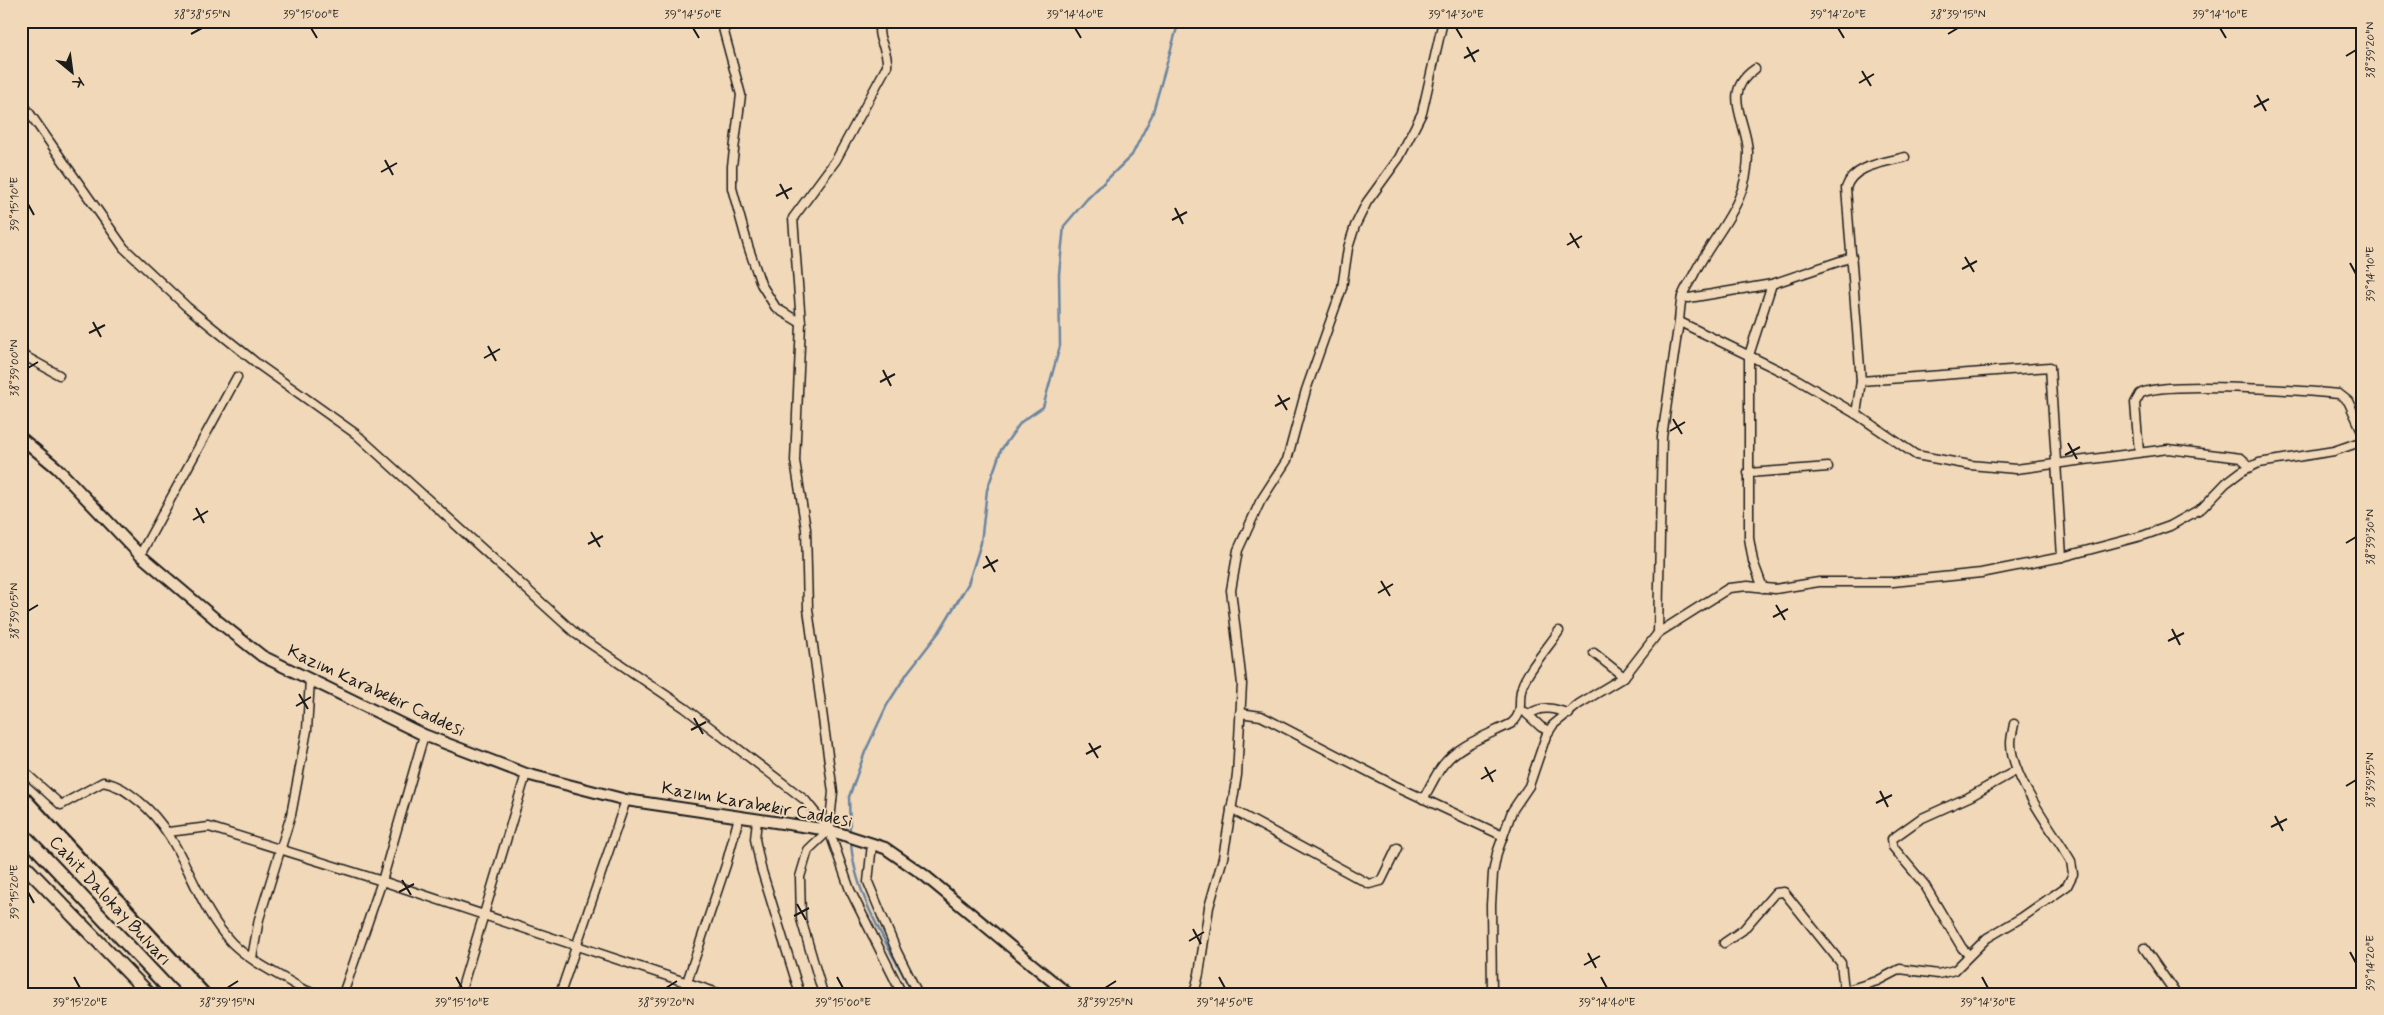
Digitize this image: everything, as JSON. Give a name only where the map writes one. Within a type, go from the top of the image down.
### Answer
[{"type":"main road","name":"Cahit Dalokay Bulvarı","points":[[21,832],[174,994]]},
{"type":"main road","name":"Cahit Dalokay Bulvarı","points":[[21,862],[149,994]]},
{"type":"street","points":[[721,21],[741,95],[732,166],[732,188],[748,246],[765,291],[776,308],[801,323]]},
{"type":"street","points":[[823,994],[801,919],[800,877],[808,850],[829,830],[833,792],[808,609],[806,529],[795,461],[801,323],[793,218],[836,160],[887,66],[887,53],[878,32],[881,21]]},
{"type":"street","points":[[1194,994],[1199,974],[1209,907],[1223,858],[1240,746],[1241,669],[1231,590],[1238,550],[1260,502],[1287,460],[1308,382],[1342,288],[1348,248],[1355,226],[1368,202],[1399,158],[1422,113],[1443,21]]},
{"type":"street","points":[[1658,632],[1662,437],[1680,322],[1682,297],[1700,262],[1730,219],[1740,198],[1746,175],[1748,151],[1737,104],[1737,93],[1742,81],[1756,69]]},
{"type":"street","points":[[21,101],[124,248],[187,307],[259,365],[356,434],[576,634],[685,708],[805,800],[829,830],[850,890],[902,994]]},
{"type":"street","points":[[1856,414],[1861,381],[1845,192],[1847,183],[1852,175],[1861,169],[1904,157]]},
{"type":"street","points":[[1682,297],[1689,298],[1772,284],[1852,257]]},
{"type":"street","points":[[1763,588],[1750,550],[1748,473],[1749,355],[1772,284]]},
{"type":"street","points":[[1680,322],[1793,377],[1856,414],[1916,455],[1970,465],[2016,469],[2168,449],[2241,458],[2251,467]]},
{"type":"street","points":[[21,354],[59,375]]},
{"type":"street","points":[[1861,381],[2050,367],[2058,464],[2058,506],[2062,557]]},
{"type":"street","points":[[140,555],[237,377]]},
{"type":"street","points":[[2139,452],[2135,403],[2140,394],[2150,390],[2259,388],[2339,394],[2348,401],[2363,433]]},
{"type":"street","name":"Kazım Karabekir Caddesi","points":[[21,438],[57,468],[140,555],[262,656],[424,735],[526,774],[626,800],[829,830],[885,848],[924,875],[1068,994]]},
{"type":"street","points":[[1492,994],[1493,873],[1512,811],[1529,786],[1549,731],[1553,725],[1579,704],[1624,677],[1658,632],[1729,588],[1748,586],[1775,589],[1819,582],[1892,582],[1934,579],[2000,570],[2062,557],[2145,535],[2170,526],[2202,508],[2226,484],[2259,463],[2334,450],[2363,441]]},
{"type":"street","points":[[1748,473],[1828,467]]},
{"type":"street","points":[[1424,799],[1442,766],[1448,759],[1469,744],[1512,723],[1521,709],[1522,686],[1559,631]]},
{"type":"street","points":[[1594,653],[1624,677]]},
{"type":"street","points":[[252,958],[259,919],[291,815],[308,730],[310,679]]},
{"type":"street","points":[[1528,715],[1539,709],[1547,708],[1569,714]]},
{"type":"street","points":[[1521,709],[1541,727],[1549,731]]},
{"type":"street","points":[[1240,713],[1262,716],[1424,799],[1503,836]]},
{"type":"street","points":[[1835,994],[1877,981],[1900,969],[1938,974],[1950,971],[1962,964],[1987,938],[2021,918],[2064,888],[2072,878],[2073,869],[2071,861],[2033,800],[2017,770],[2011,742],[2014,724]]},
{"type":"street","points":[[343,994],[382,881],[424,735]]},
{"type":"street","points":[[21,769],[60,805],[103,782],[120,786],[149,809],[168,832],[190,870],[209,913],[233,944],[302,989],[315,994]]},
{"type":"street","points":[[1969,955],[1962,948],[1924,884],[1893,848],[1892,839],[1920,819],[1972,796],[2017,770]]},
{"type":"street","points":[[460,994],[482,915],[526,774]]},
{"type":"street","points":[[560,994],[626,800]]},
{"type":"street","points":[[1231,809],[1369,884],[1381,881],[1397,848]]},
{"type":"street","points":[[683,994],[726,865],[739,817]]},
{"type":"street","points":[[757,820],[754,839],[761,868],[800,994]]},
{"type":"street","points":[[168,832],[209,827],[382,881],[576,947],[687,981],[720,994]]},
{"type":"street","points":[[872,844],[868,882],[897,952],[918,994]]},
{"type":"street","points":[[1724,943],[1743,930],[1775,893],[1784,892],[1840,963],[1844,990]]},
{"type":"street","points":[[2144,948],[2176,994]]},
{"type":"waterway","points":[[850,833],[849,797],[865,752],[887,705],[908,672],[939,632],[968,584],[981,543],[987,490],[1001,450],[1021,422],[1043,407],[1060,346],[1059,274],[1064,226],[1087,199],[1132,155],[1152,115],[1179,21]]},
{"type":"waterway","points":[[851,841],[853,861],[865,900],[913,994]]},
{"type":"railway","points":[[21,785],[213,994]]}]
